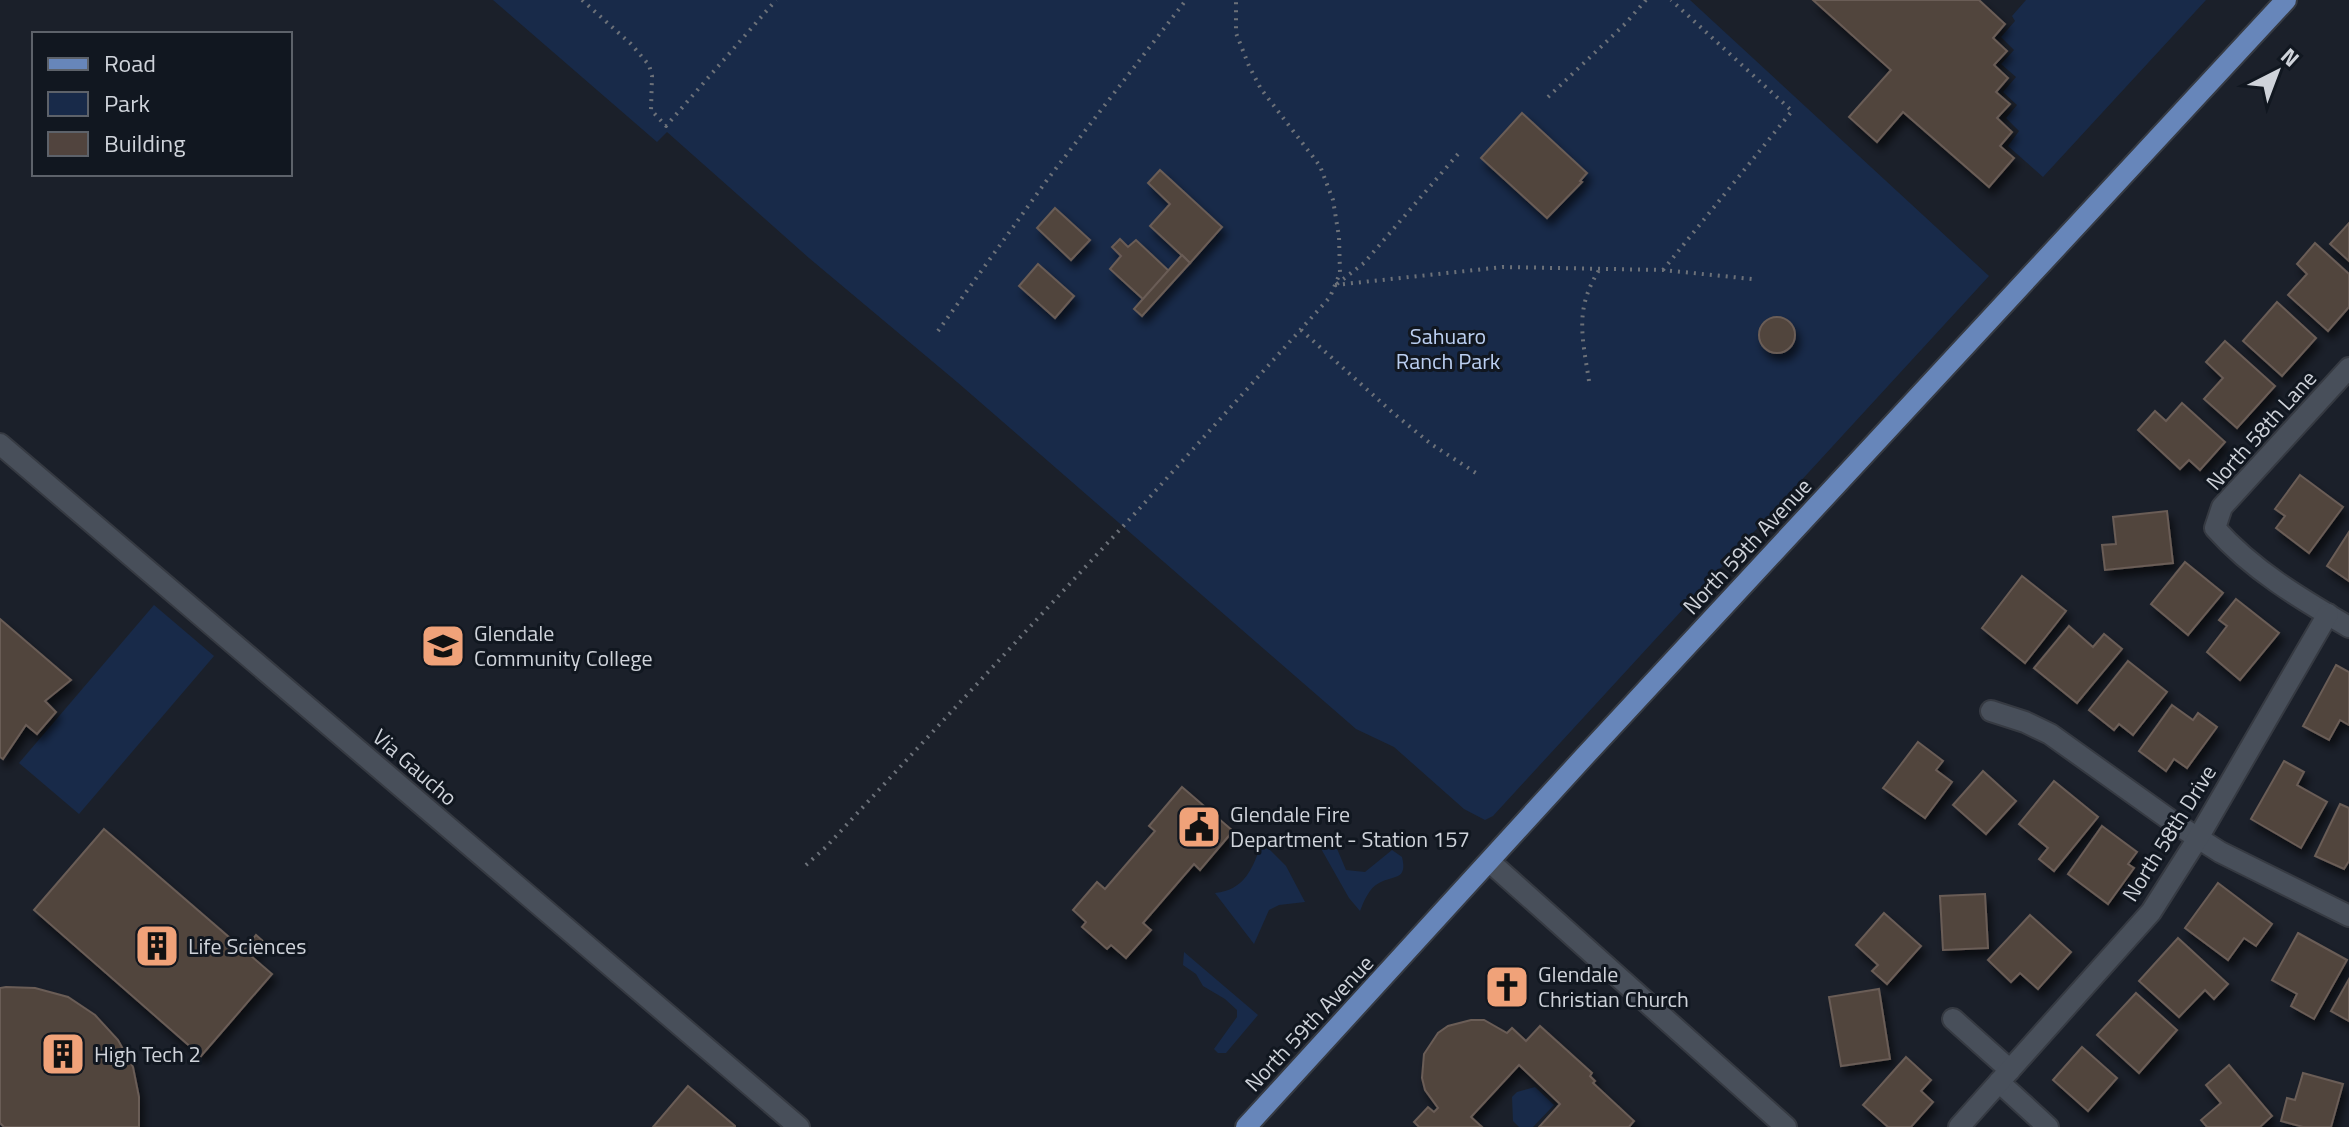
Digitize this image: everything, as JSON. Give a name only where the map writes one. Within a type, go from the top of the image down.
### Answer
[{"type":"main road","name":"North 59th Avenue","points":[[1246,1127],[2286,0]]},
{"type":"street","name":"North 58th Lane","points":[[2328,614],[2264,573],[2233,549],[2215,528],[2222,507],[2349,368]]},
{"type":"street","name":"Via Gaucho","points":[[0,444],[799,1127]]},
{"type":"street","points":[[2328,614],[2349,627]]},
{"type":"street","name":"North 58th Drive","points":[[1959,1127],[2151,912],[2198,838],[2328,614]]},
{"type":"street","points":[[1991,711],[2050,734],[2198,838],[2270,878],[2349,916]]},
{"type":"street","points":[[1490,862],[1786,1127]]},
{"type":"street","points":[[1953,1019],[2048,1127]]},
{"type":"path","points":[[582,0],[642,55],[652,76],[651,110],[666,126],[776,0]]},
{"type":"path","points":[[938,331],[1047,180],[1186,0]]},
{"type":"path","points":[[806,865],[836,837],[1140,508],[1330,297],[1340,273],[1339,237],[1333,200],[1327,182],[1306,146],[1261,89],[1236,33],[1236,0]]},
{"type":"path","points":[[1548,97],[1646,0]]},
{"type":"path","points":[[1663,270],[1792,111],[1671,0]]},
{"type":"path","points":[[1335,285],[1364,263],[1458,154]]},
{"type":"path","points":[[1335,285],[1503,267],[1601,267],[1752,279]]},
{"type":"path","points":[[1589,381],[1581,318],[1587,288],[1601,267]]},
{"type":"path","points":[[1301,330],[1431,444],[1479,475]]},
{"type":"green space","name":"Sahuaro Ranch Park","points":[[493,0],[1690,0],[1989,276],[1493,816],[1485,820],[1464,809],[1394,747],[1356,729],[667,132],[657,142]]},
{"type":"green space","points":[[2026,0],[2206,0],[2043,177],[2008,146],[2019,131],[2006,118],[2017,105],[2003,92],[2016,77],[2001,64],[2014,50],[2001,37],[2015,21],[2012,16]]},
{"type":"green space","points":[[154,605],[214,656],[79,814],[19,763]]},
{"type":"green space","points":[[1324,837],[1335,844],[1346,870],[1365,872],[1392,850],[1402,857],[1403,870],[1398,876],[1372,888],[1360,911],[1349,898],[1315,838]]},
{"type":"green space","points":[[1262,842],[1286,866],[1305,902],[1279,905],[1269,910],[1254,944],[1215,893],[1241,882],[1251,869]]},
{"type":"green space","points":[[1184,952],[1258,1015],[1226,1053],[1218,1053],[1214,1049],[1237,1017],[1237,1010],[1203,986],[1196,974],[1183,965]]},
{"type":"green space","points":[[1535,1087],[1554,1105],[1533,1127],[1519,1127],[1513,1121],[1512,1097],[1517,1092]]},
{"type":"building","points":[[1813,0],[1979,0],[2005,24],[1993,38],[2007,51],[1994,65],[2008,78],[1996,92],[2010,104],[1997,118],[2012,132],[2000,146],[2014,158],[1989,187],[1903,112],[1877,142],[1849,117],[1891,70]]},
{"type":"building","points":[[1522,113],[1587,173],[1547,218],[1481,158]]},
{"type":"building","points":[[1160,170],[1222,227],[1190,263],[1150,226],[1170,204],[1148,183]]},
{"type":"building","points":[[1055,208],[1090,240],[1071,260],[1037,228]]},
{"type":"building","points":[[2349,223],[2349,261],[2330,244]]},
{"type":"building","points":[[1120,239],[1128,247],[1136,240],[1170,272],[1144,300],[1110,269],[1121,256],[1112,247]]},
{"type":"building","points":[[2315,243],[2349,274],[2349,307],[2328,331],[2288,295],[2307,274],[2297,264]]},
{"type":"building","points":[[1182,255],[1190,263],[1142,316],[1134,309]]},
{"type":"building","points":[[1038,264],[1074,296],[1055,318],[1019,286]]},
{"type":"building","points":[[2277,302],[2316,338],[2282,376],[2243,341]]},
{"type":"building","points":[[1777,317],[1789,323],[1795,335],[1789,347],[1777,353],[1765,347],[1759,335],[1765,323]]},
{"type":"building","points":[[2225,341],[2275,386],[2237,428],[2204,399],[2223,378],[2206,362]]},
{"type":"building","points":[[2182,403],[2225,442],[2200,470],[2189,460],[2180,469],[2138,430],[2155,411],[2166,421]]},
{"type":"building","points":[[2300,475],[2343,507],[2309,553],[2276,528],[2285,516],[2275,509]]},
{"type":"building","points":[[2167,511],[2173,563],[2105,570],[2102,545],[2116,544],[2113,517]]},
{"type":"building","points":[[2349,532],[2349,581],[2327,566]]},
{"type":"building","points":[[2185,562],[2223,593],[2188,635],[2151,604]]},
{"type":"building","points":[[2022,576],[2066,611],[2025,663],[1982,628]]},
{"type":"building","points":[[2236,599],[2279,633],[2240,680],[2207,652],[2227,626],[2219,620]]},
{"type":"building","points":[[0,619],[71,680],[45,701],[56,712],[37,734],[26,725],[3,759],[0,757]]},
{"type":"building","points":[[2069,626],[2093,647],[2104,634],[2122,649],[2077,703],[2034,668]]},
{"type":"building","points":[[2128,661],[2167,692],[2133,735],[2119,724],[2114,730],[2089,710]]},
{"type":"building","points":[[2336,665],[2349,672],[2349,725],[2340,720],[2329,740],[2303,726]]},
{"type":"building","points":[[2172,705],[2193,720],[2198,713],[2217,727],[2187,768],[2174,759],[2166,771],[2139,751]]},
{"type":"building","points":[[1918,742],[1943,761],[1936,770],[1952,782],[1925,818],[1883,788]]},
{"type":"building","points":[[2284,761],[2304,772],[2297,785],[2327,802],[2301,848],[2251,819]]},
{"type":"building","points":[[1983,771],[2016,801],[1986,834],[1953,805]]},
{"type":"building","points":[[2054,781],[2098,817],[2054,871],[2039,859],[2048,848],[2019,824]]},
{"type":"building","name":"Glendale Fire Department - Station 157","points":[[1182,787],[1233,831],[1200,870],[1194,864],[1143,923],[1151,930],[1126,958],[1111,945],[1107,949],[1082,927],[1086,922],[1073,910],[1097,882],[1105,889],[1155,831],[1149,826]]},
{"type":"building","points":[[2340,804],[2349,808],[2349,861],[2344,869],[2315,856]]},
{"type":"building","points":[[2102,826],[2137,852],[2128,864],[2134,868],[2108,904],[2068,874]]},
{"type":"building","name":"Life Sciences","points":[[104,829],[244,950],[256,935],[264,942],[251,956],[272,974],[201,1056],[34,910]]},
{"type":"building","points":[[2218,883],[2272,924],[2256,946],[2244,938],[2228,960],[2185,928]]},
{"type":"building","points":[[1985,894],[1988,948],[1943,950],[1940,896]]},
{"type":"building","points":[[1884,913],[1921,946],[1887,984],[1872,971],[1878,965],[1856,945]]},
{"type":"building","points":[[2030,915],[2071,952],[2038,989],[2020,973],[2011,982],[1988,960]]},
{"type":"building","points":[[2298,933],[2347,960],[2314,1019],[2291,1006],[2297,994],[2272,980]]},
{"type":"building","points":[[2178,938],[2228,984],[2214,999],[2205,990],[2179,1017],[2139,981]]},
{"type":"building","points":[[2349,979],[2349,1021],[2331,1011]]},
{"type":"building","name":"High Tech 2","points":[[0,988],[35,988],[68,997],[95,1015],[118,1040],[133,1067],[139,1097],[139,1127],[4,1127],[0,1123]]},
{"type":"building","points":[[1879,989],[1890,1059],[1841,1066],[1829,997]]},
{"type":"building","points":[[2136,993],[2177,1030],[2139,1073],[2097,1035]]},
{"type":"building","points":[[1484,1020],[1507,1033],[1512,1028],[1526,1041],[1540,1026],[1592,1073],[1593,1083],[1634,1121],[1629,1127],[1539,1127],[1560,1104],[1519,1065],[1471,1117],[1482,1127],[1419,1127],[1414,1122],[1428,1107],[1434,1112],[1438,1108],[1425,1090],[1422,1078],[1424,1054],[1438,1033],[1448,1026]]},
{"type":"building","points":[[2082,1047],[2117,1078],[2088,1111],[2053,1080]]},
{"type":"building","points":[[1906,1057],[1931,1080],[1921,1091],[1933,1102],[1911,1127],[1888,1127],[1863,1105]]},
{"type":"building","points":[[2229,1065],[2272,1116],[2260,1127],[2207,1127],[2201,1120],[2221,1103],[2206,1085]]},
{"type":"building","points":[[2303,1073],[2343,1084],[2331,1127],[2303,1127],[2281,1121],[2287,1098],[2295,1100]]},
{"type":"building","points":[[688,1086],[735,1126],[735,1127],[653,1127]]},
{"type":"place","name":"Glendale Community College","points":[[443,646]]},
{"type":"place","name":"Glendale Fire Department - Station 157","points":[[1199,827]]},
{"type":"place","name":"Life Sciences","points":[[157,946]]},
{"type":"place","name":"Glendale Christian Church","points":[[1507,987]]},
{"type":"place","name":"High Tech 2","points":[[63,1054]]}]
